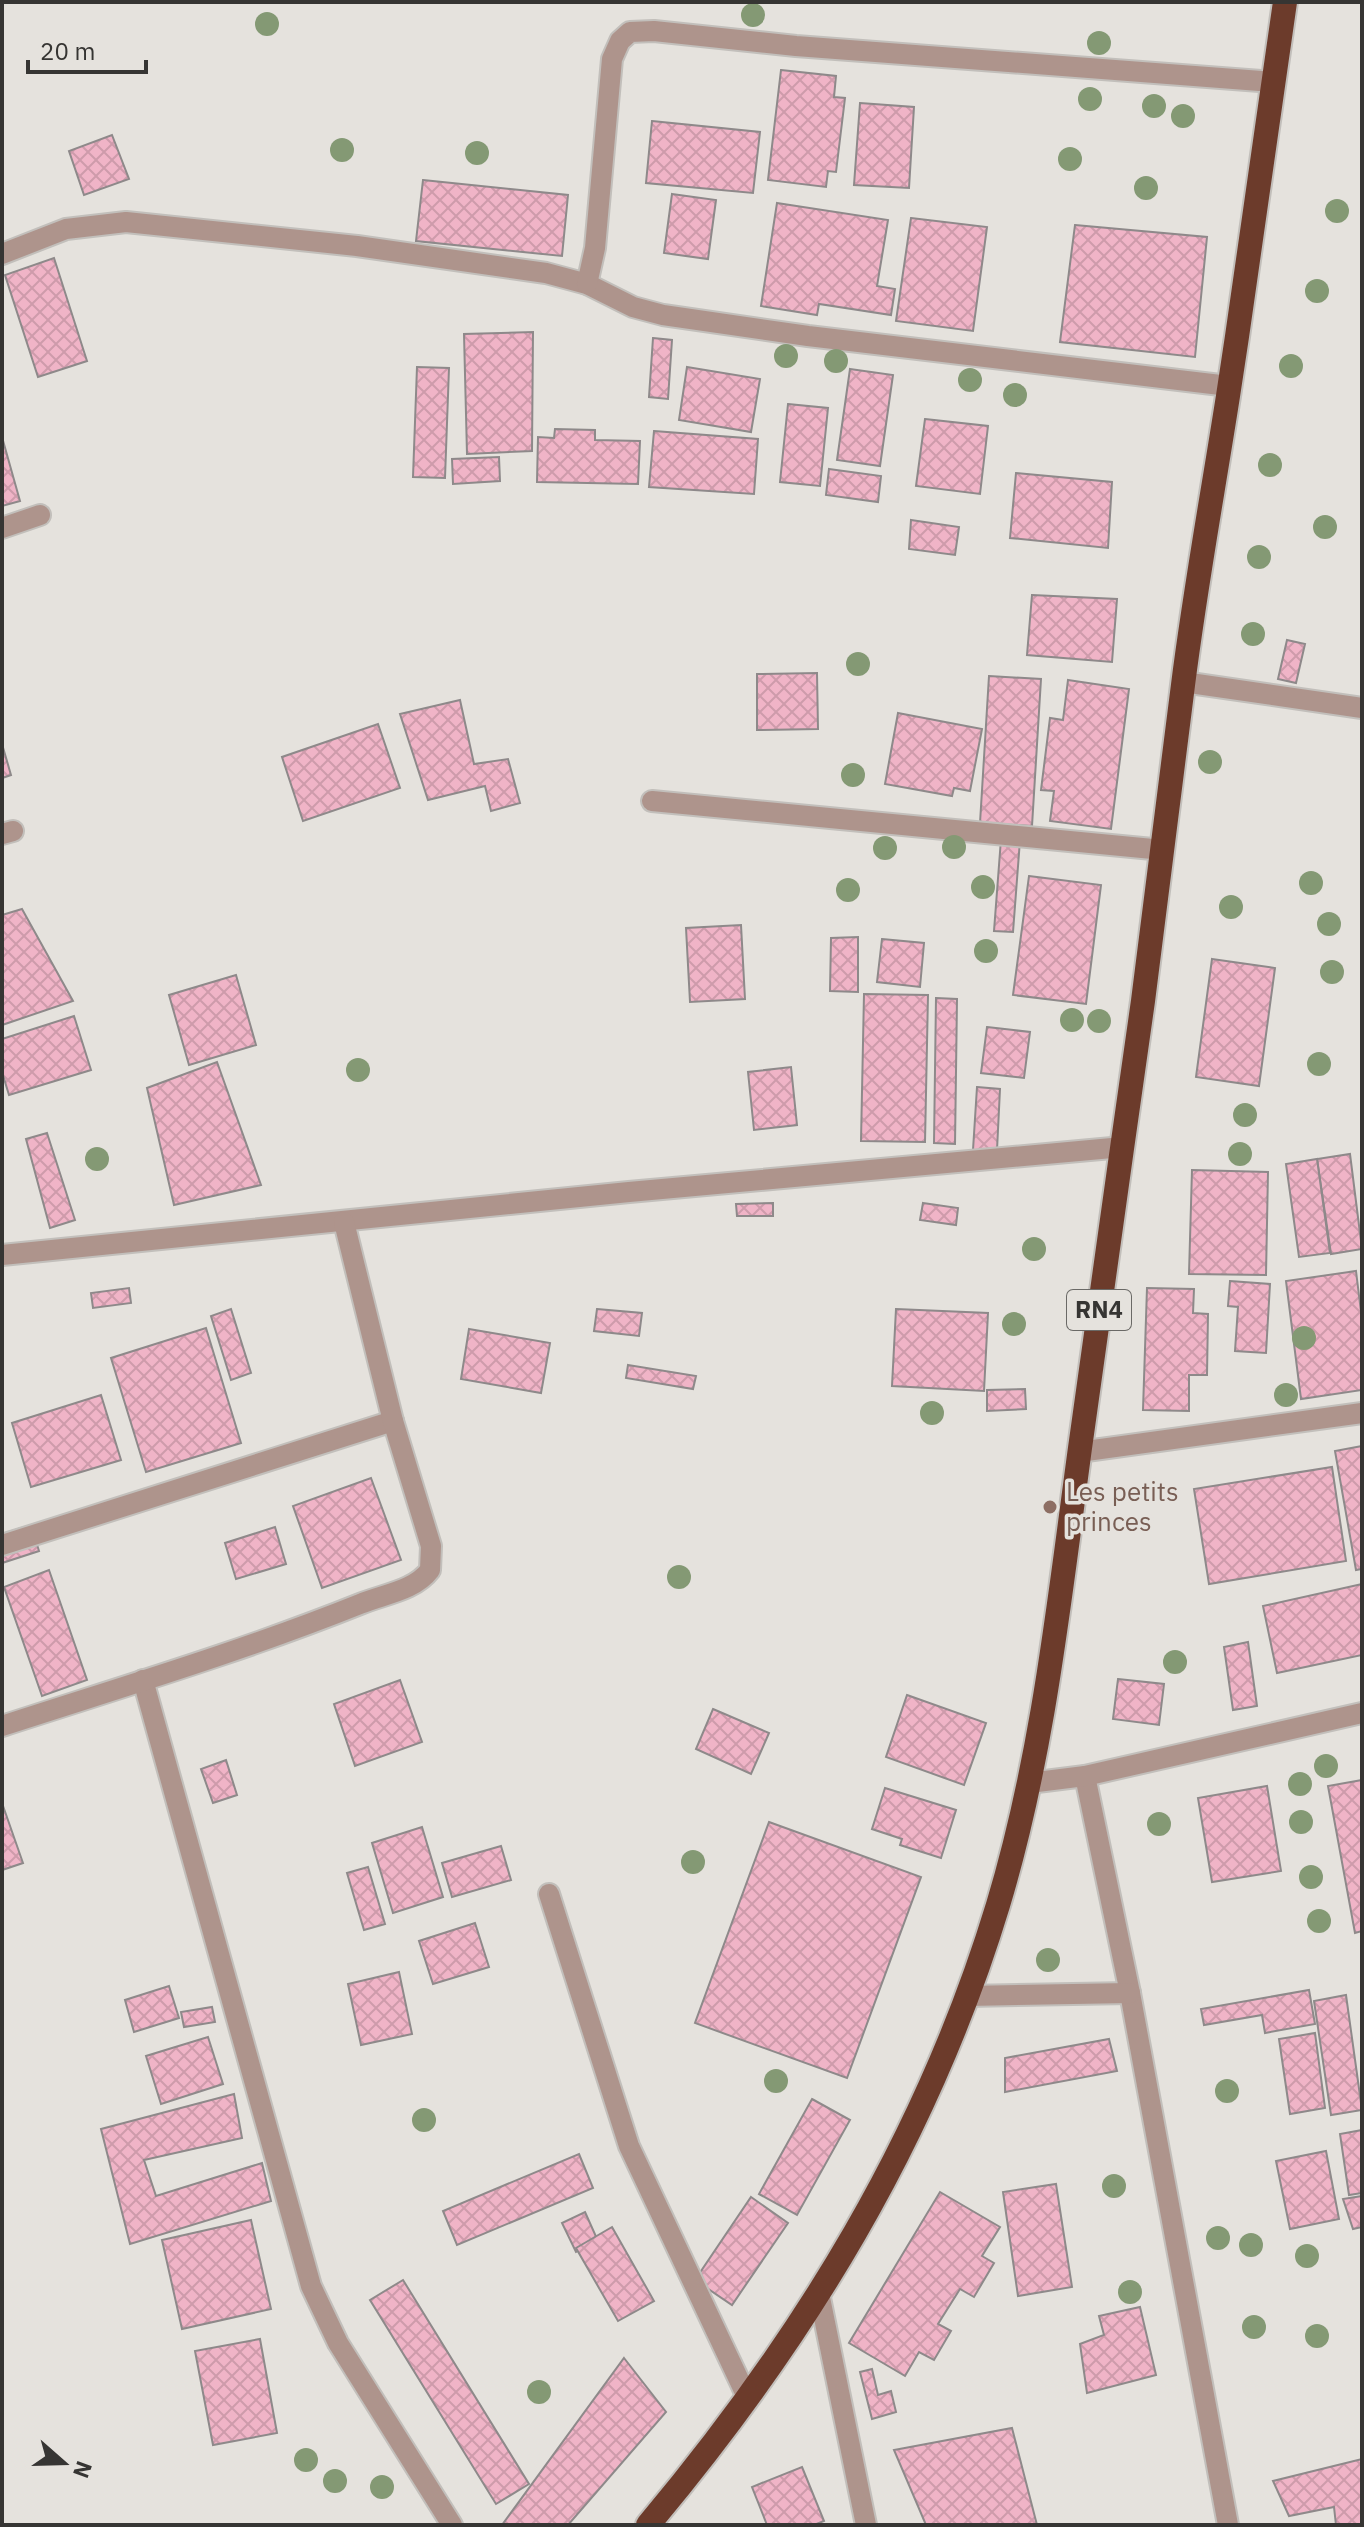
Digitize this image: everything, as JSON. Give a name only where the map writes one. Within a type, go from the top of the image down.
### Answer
[{"type":"highway","name":"RN4","points":[[648,2525],[748,2399],[819,2293],[877,2198],[925,2098],[967,1996],[998,1904],[1029,1783],[1058,1619],[1183,682],[1285,2]]},
{"type":"street","points":[[587,284],[595,248],[612,59],[620,41],[630,32],[654,31],[796,46],[1274,82]]},
{"type":"street","points":[[2,254],[66,229],[126,222],[357,246],[546,273],[587,284],[633,307],[663,315],[808,336],[1229,386]]},
{"type":"street","points":[[2,528],[40,515]]},
{"type":"street","points":[[1183,682],[1362,708]]},
{"type":"street","points":[[652,801],[1163,850]]},
{"type":"street","points":[[2,1255],[629,1192],[1123,1147]]},
{"type":"street","points":[[2,1726],[275,1638],[416,1584],[430,1570],[431,1546],[393,1421],[344,1222]]},
{"type":"street","points":[[1079,1452],[1362,1413]]},
{"type":"street","points":[[2,1545],[393,1421]]},
{"type":"street","points":[[143,1680],[311,2286],[338,2343],[452,2525]]},
{"type":"street","points":[[1029,1783],[1085,1776],[1362,1713]]},
{"type":"street","points":[[1085,1776],[1130,1993],[1228,2525]]},
{"type":"street","points":[[549,1894],[629,2146],[748,2399]]},
{"type":"street","points":[[967,1996],[1130,1993]]},
{"type":"street","points":[[819,2293],[866,2525]]},
{"type":"building","points":[[781,70],[836,76],[834,97],[845,98],[836,172],[828,171],[826,187],[768,180]]},
{"type":"building","points":[[860,103],[914,107],[909,188],[854,185]]},
{"type":"building","points":[[652,121],[760,132],[753,193],[646,183]]},
{"type":"building","points":[[112,135],[129,179],[84,195],[69,151]]},
{"type":"building","points":[[423,180],[568,195],[562,256],[416,241]]},
{"type":"building","points":[[672,194],[716,200],[708,259],[664,253]]},
{"type":"building","points":[[777,203],[888,220],[877,286],[895,289],[891,315],[819,304],[817,315],[761,306]]},
{"type":"building","points":[[911,218],[987,227],[973,331],[896,321]]},
{"type":"building","points":[[1075,225],[1207,237],[1195,357],[1060,342]]},
{"type":"building","points":[[54,258],[87,361],[38,377],[5,275]]},
{"type":"building","points":[[533,332],[532,451],[467,454],[464,334]]},
{"type":"building","points":[[653,338],[672,340],[668,399],[649,397]]},
{"type":"building","points":[[417,367],[449,368],[445,478],[413,477]]},
{"type":"building","points":[[687,367],[760,379],[751,432],[679,420]]},
{"type":"building","points":[[850,369],[893,375],[880,466],[837,460]]},
{"type":"building","points":[[788,404],[828,408],[820,486],[780,482]]},
{"type":"building","points":[[925,419],[988,426],[980,494],[916,486]]},
{"type":"building","points":[[555,429],[595,430],[595,440],[640,441],[638,484],[537,482],[538,437],[554,438]]},
{"type":"building","points":[[654,431],[758,439],[754,494],[649,487]]},
{"type":"building","points":[[2,437],[20,501],[2,506]]},
{"type":"building","points":[[499,457],[500,481],[453,484],[452,459]]},
{"type":"building","points":[[829,469],[881,476],[878,502],[826,495]]},
{"type":"building","points":[[1016,473],[1112,482],[1108,548],[1010,538]]},
{"type":"building","points":[[911,520],[959,527],[955,555],[909,549]]},
{"type":"building","points":[[1032,595],[1117,599],[1112,662],[1027,655]]},
{"type":"building","points":[[1287,640],[1305,644],[1296,683],[1278,679]]},
{"type":"building","points":[[817,673],[818,729],[757,730],[757,674]]},
{"type":"building","points":[[989,676],[1041,679],[1032,826],[980,823]]},
{"type":"building","points":[[1068,680],[1129,689],[1111,829],[1050,821],[1054,791],[1041,790],[1050,718],[1063,720]]},
{"type":"building","points":[[460,700],[474,764],[508,759],[520,803],[491,811],[485,786],[428,800],[400,714]]},
{"type":"building","points":[[898,713],[982,729],[970,791],[954,788],[952,796],[885,784]]},
{"type":"building","points":[[378,724],[400,788],[303,821],[282,757]]},
{"type":"building","points":[[2,744],[11,775],[2,778]]},
{"type":"building","points":[[1001,839],[1020,840],[1013,932],[994,931]]},
{"type":"building","points":[[1029,876],[1101,885],[1086,1004],[1013,995]]},
{"type":"building","points":[[22,909],[73,1001],[2,1025],[2,915]]},
{"type":"building","points":[[741,925],[745,999],[690,1002],[686,928]]},
{"type":"building","points":[[858,937],[858,992],[830,991],[831,938]]},
{"type":"building","points":[[882,939],[924,943],[920,987],[877,982]]},
{"type":"building","points":[[1212,959],[1275,968],[1259,1086],[1196,1077]]},
{"type":"building","points":[[236,975],[256,1045],[189,1065],[169,995]]},
{"type":"building","points":[[864,994],[928,995],[925,1142],[861,1141]]},
{"type":"building","points":[[936,998],[957,999],[955,1144],[934,1143]]},
{"type":"building","points":[[74,1016],[91,1070],[9,1095],[2,1072],[2,1039]]},
{"type":"building","points":[[987,1027],[1030,1032],[1024,1078],[981,1073]]},
{"type":"building","points":[[217,1062],[261,1185],[174,1205],[147,1088]]},
{"type":"building","points":[[791,1067],[797,1125],[754,1130],[748,1072]]},
{"type":"building","points":[[977,1087],[1000,1089],[997,1150],[973,1150]]},
{"type":"building","points":[[47,1133],[75,1220],[50,1228],[26,1139]]},
{"type":"building","points":[[1350,1154],[1362,1249],[1331,1254],[1317,1159]]},
{"type":"building","points":[[1317,1159],[1330,1253],[1299,1257],[1286,1164]]},
{"type":"building","points":[[1192,1170],[1268,1172],[1266,1275],[1189,1274]]},
{"type":"building","points":[[773,1203],[773,1216],[737,1216],[736,1204]]},
{"type":"building","points":[[923,1203],[958,1208],[956,1225],[920,1220]]},
{"type":"building","points":[[1356,1271],[1362,1320],[1362,1390],[1301,1399],[1286,1281]]},
{"type":"building","points":[[1230,1281],[1270,1284],[1266,1353],[1235,1351],[1238,1307],[1228,1306]]},
{"type":"building","points":[[129,1288],[131,1303],[93,1308],[91,1293]]},
{"type":"building","points":[[1147,1288],[1194,1289],[1193,1313],[1208,1314],[1207,1375],[1189,1375],[1189,1411],[1143,1410]]},
{"type":"building","points":[[231,1309],[251,1373],[231,1380],[211,1316]]},
{"type":"building","points":[[597,1309],[642,1313],[639,1336],[594,1331]]},
{"type":"building","points":[[896,1309],[988,1313],[984,1391],[892,1386]]},
{"type":"building","points":[[206,1328],[241,1443],[146,1472],[111,1358]]},
{"type":"building","points":[[469,1329],[550,1343],[541,1393],[461,1379]]},
{"type":"building","points":[[628,1365],[696,1376],[693,1389],[626,1378]]},
{"type":"building","points":[[1025,1389],[1026,1409],[987,1411],[987,1390]]},
{"type":"building","points":[[101,1395],[121,1460],[31,1487],[12,1423]]},
{"type":"building","points":[[1362,1446],[1362,1569],[1356,1570],[1335,1451]]},
{"type":"building","points":[[1332,1467],[1346,1561],[1209,1584],[1194,1489]]},
{"type":"building","points":[[371,1478],[401,1560],[322,1588],[293,1506]]},
{"type":"building","points":[[31,1525],[39,1551],[2,1563],[2,1534]]},
{"type":"building","points":[[275,1527],[286,1564],[236,1579],[225,1543]]},
{"type":"building","points":[[49,1570],[87,1680],[42,1696],[4,1587]]},
{"type":"building","points":[[1362,1584],[1362,1655],[1277,1673],[1263,1606]]},
{"type":"building","points":[[1248,1642],[1257,1706],[1233,1710],[1224,1647]]},
{"type":"building","points":[[1118,1679],[1164,1684],[1159,1725],[1113,1719]]},
{"type":"building","points":[[400,1680],[422,1742],[355,1766],[334,1704]]},
{"type":"building","points":[[907,1695],[986,1723],[964,1785],[886,1757]]},
{"type":"building","points":[[713,1709],[769,1733],[751,1774],[696,1749]]},
{"type":"building","points":[[226,1760],[237,1795],[213,1803],[201,1769]]},
{"type":"building","points":[[1362,1780],[1362,1931],[1355,1933],[1328,1786]]},
{"type":"building","points":[[1267,1786],[1281,1871],[1212,1882],[1198,1798]]},
{"type":"building","points":[[885,1788],[956,1810],[941,1858],[900,1845],[902,1839],[872,1829]]},
{"type":"building","points":[[2,1803],[23,1863],[2,1870]]},
{"type":"building","points":[[769,1822],[921,1877],[847,2078],[695,2023]]},
{"type":"building","points":[[422,1827],[443,1897],[393,1913],[372,1843]]},
{"type":"building","points":[[501,1846],[511,1880],[452,1897],[442,1863]]},
{"type":"building","points":[[368,1867],[385,1924],[364,1930],[347,1873]]},
{"type":"building","points":[[475,1923],[489,1967],[433,1984],[419,1941]]},
{"type":"building","points":[[399,1972],[412,2034],[361,2045],[348,1984]]},
{"type":"building","points":[[169,1986],[179,2018],[134,2032],[125,2000]]},
{"type":"building","points":[[1309,1990],[1315,2024],[1265,2033],[1262,2015],[1204,2025],[1201,2009]]},
{"type":"building","points":[[1346,1995],[1362,2110],[1331,2115],[1314,2001]]},
{"type":"building","points":[[212,2007],[215,2022],[184,2027],[181,2012]]},
{"type":"building","points":[[1315,2033],[1325,2108],[1290,2114],[1279,2039]]},
{"type":"building","points":[[208,2037],[223,2084],[161,2104],[146,2056]]},
{"type":"building","points":[[1109,2039],[1117,2071],[1005,2092],[1005,2058]]},
{"type":"building","points":[[234,2094],[242,2138],[144,2160],[156,2196],[262,2163],[271,2201],[130,2244],[101,2129]]},
{"type":"building","points":[[812,2099],[850,2120],[797,2215],[759,2194]]},
{"type":"building","points":[[1362,2130],[1362,2193],[1349,2195],[1340,2134]]},
{"type":"building","points":[[1326,2151],[1339,2219],[1290,2229],[1276,2161]]},
{"type":"building","points":[[579,2154],[593,2188],[457,2245],[443,2211]]},
{"type":"building","points":[[1056,2184],[1072,2287],[1018,2296],[1003,2192]]},
{"type":"building","points":[[940,2192],[1000,2227],[982,2256],[994,2263],[974,2297],[960,2289],[938,2324],[951,2331],[934,2360],[919,2352],[905,2376],[849,2343]]},
{"type":"building","points":[[1362,2196],[1362,2227],[1353,2229],[1343,2199]]},
{"type":"building","points":[[751,2197],[788,2223],[732,2305],[695,2280]]},
{"type":"building","points":[[585,2212],[598,2241],[576,2252],[562,2223]]},
{"type":"building","points":[[251,2220],[271,2309],[182,2329],[162,2240]]},
{"type":"building","points":[[612,2227],[654,2301],[618,2321],[576,2248]]},
{"type":"building","points":[[403,2280],[529,2484],[496,2504],[370,2300]]},
{"type":"building","points":[[1140,2307],[1156,2375],[1087,2393],[1080,2344],[1104,2335],[1099,2316]]},
{"type":"building","points":[[260,2339],[277,2433],[213,2445],[195,2351]]},
{"type":"building","points":[[624,2358],[666,2412],[568,2525],[502,2525]]},
{"type":"building","points":[[872,2369],[878,2395],[891,2391],[896,2412],[872,2419],[860,2372]]},
{"type":"building","points":[[1012,2428],[1037,2525],[926,2525],[894,2450]]},
{"type":"building","points":[[1362,2459],[1362,2525],[1336,2525],[1334,2507],[1289,2516],[1273,2481]]},
{"type":"building","points":[[802,2467],[824,2521],[814,2525],[767,2525],[752,2487]]},
{"type":"place","name":"Les petits princes","points":[[1050,1507]]}]
